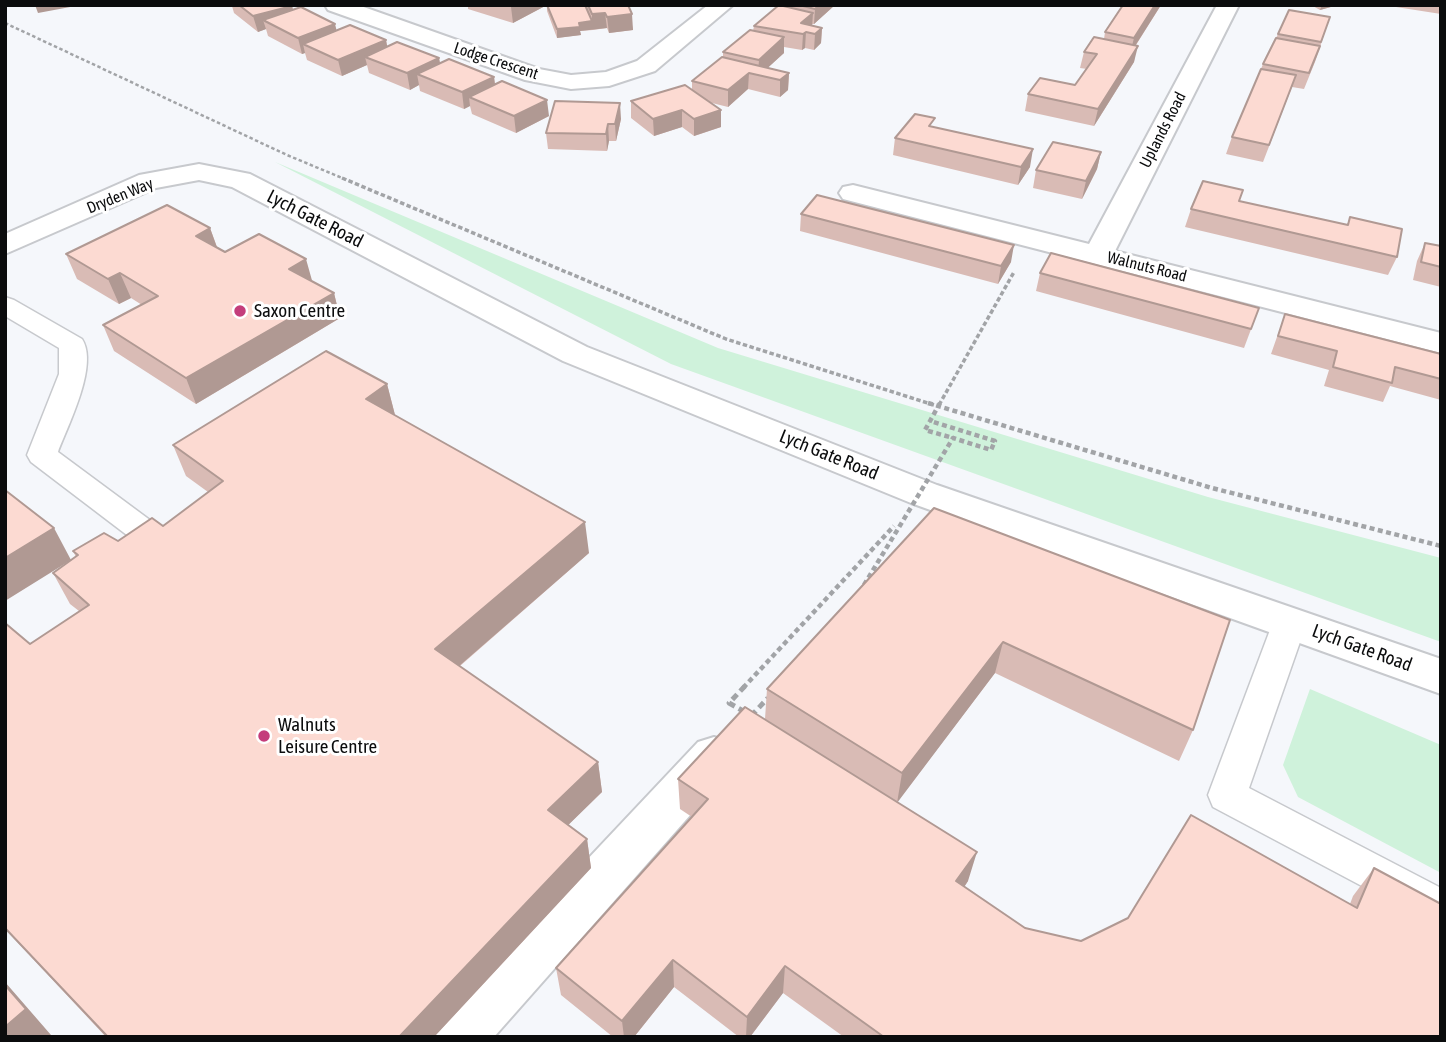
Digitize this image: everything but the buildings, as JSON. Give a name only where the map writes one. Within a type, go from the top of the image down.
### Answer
[{"type":"street","name":"Lodge Crescent","points":[[336,5],[534,75],[570,82],[609,79],[646,66],[722,5]]},
{"type":"street","name":"Uplands Road","points":[[1098,255],[1228,5]]},
{"type":"street","name":"Dryden Way","points":[[5,245],[149,181],[200,172],[240,180]]},
{"type":"street","name":"Lych Gate Road","points":[[240,180],[575,354],[924,494],[1441,677]]},
{"type":"street","name":"Walnuts Road","points":[[853,193],[1441,343]]},
{"type":"street","points":[[457,1037],[754,713]]},
{"type":"lane","points":[[5,305],[72,345],[73,374],[42,455],[151,537]]},
{"type":"lane","points":[[1290,622],[1227,795],[1441,909]]},
{"type":"path","points":[[5,23],[287,155],[726,340],[937,407],[1212,488],[1441,546]]},
{"type":"path","points":[[929,421],[995,441],[991,450],[925,430],[929,421],[1033,238]]},
{"type":"path","points":[[860,591],[953,439]]},
{"type":"path","points":[[754,713],[729,703],[924,494]]},
{"type":"green space","points":[[275,162],[718,348],[1208,497],[1441,558],[1441,642],[671,364]]},
{"type":"green space","points":[[1310,689],[1441,745],[1441,873],[1298,797],[1283,765]]},
{"type":"place","name":"Saxon Centre","points":[[240,311]]},
{"type":"place","name":"Walnuts Leisure Centre","points":[[264,736]]}]
